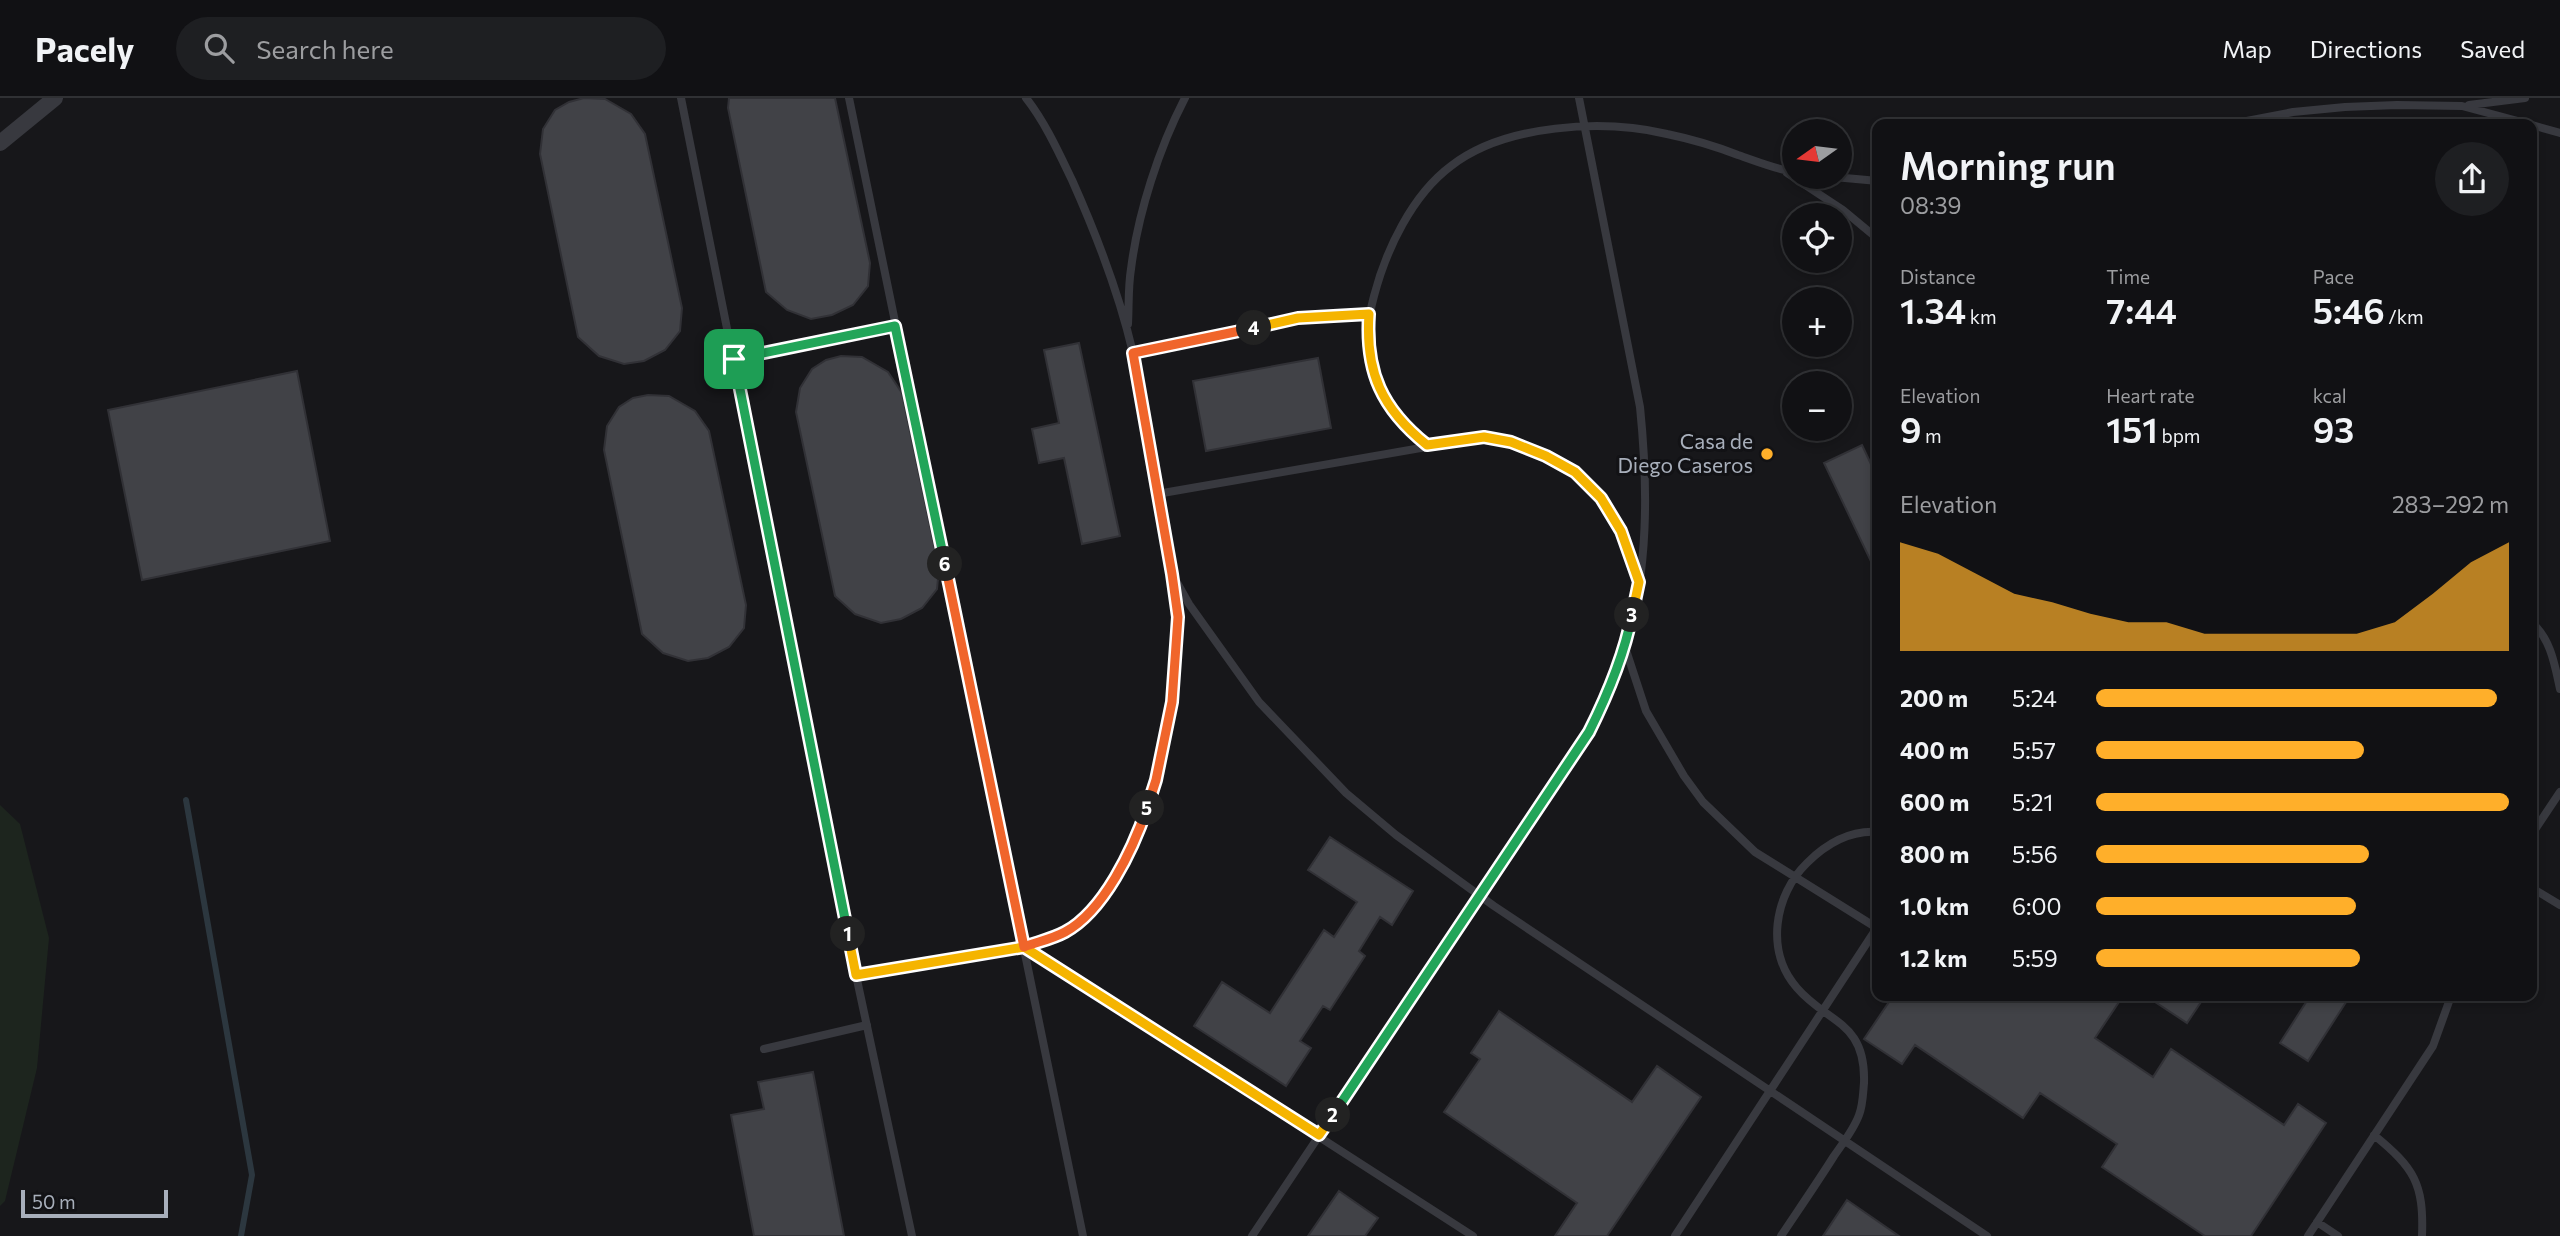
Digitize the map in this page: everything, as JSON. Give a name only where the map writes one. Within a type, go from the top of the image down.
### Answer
[{"type":"street","points":[[0,144],[55,98]]},
{"type":"lane","points":[[681,98],[856,975],[912,1236]]},
{"type":"lane","points":[[849,98],[1083,1236]]},
{"type":"lane","points":[[856,975],[1024,947],[1065,932],[1081,920],[1103,897],[1139,832],[1156,780],[1172,702],[1178,617],[1133,353],[1111,276],[1090,219],[1058,149],[1026,98]]},
{"type":"lane","points":[[1128,334],[1131,269],[1146,201],[1159,160],[1185,98]]},
{"type":"lane","points":[[1252,1236],[1589,732],[1606,699],[1625,647],[1639,582],[1644,534],[1646,485],[1640,407],[1579,98]]},
{"type":"lane","points":[[2256,119],[2292,112],[2345,107],[2462,106],[2525,98]]},
{"type":"lane","points":[[2462,106],[2509,119]]},
{"type":"lane","points":[[1427,445],[1402,423],[1380,390],[1368,354],[1369,314],[1389,249],[1408,216],[1451,166],[1477,150],[1508,138],[1584,126],[1665,133],[1718,147],[1782,171]]},
{"type":"lane","points":[[2537,127],[2560,134]]},
{"type":"lane","points":[[1852,179],[1872,180]]},
{"type":"lane","points":[[1811,189],[1843,209],[1872,234]]},
{"type":"lane","points":[[1133,353],[1298,318],[1369,314]]},
{"type":"lane","points":[[734,359],[895,326]]},
{"type":"lane","points":[[1157,494],[1484,437],[1511,442],[1546,456],[1575,472],[1601,498],[1621,531],[1639,582]]},
{"type":"lane","points":[[1172,574],[1189,604],[1259,702],[1346,793],[1396,835],[1478,896],[1987,1236]]},
{"type":"lane","points":[[2537,627],[2555,662],[2560,689]]},
{"type":"lane","points":[[1625,647],[1646,711],[1684,776],[1703,802],[1755,852],[1872,924]]},
{"type":"lane","points":[[2537,826],[2560,792]]},
{"type":"lane","points":[[1781,1236],[1859,1116],[1864,1080],[1858,1046],[1849,1031],[1797,989],[1784,969],[1778,946],[1780,910],[1793,877],[1830,844],[1845,837],[1872,833]]},
{"type":"lane","points":[[2537,891],[2560,905]]},
{"type":"lane","points":[[1675,1236],[1872,935]]},
{"type":"lane","points":[[1024,947],[1473,1236]]},
{"type":"lane","points":[[2308,1236],[2433,1046],[2449,1001]]},
{"type":"lane","points":[[764,1049],[867,1025]]},
{"type":"lane","points":[[2374,1135],[2401,1157],[2413,1175],[2423,1208],[2422,1236]]},
{"type":"lane","points":[[2317,1222],[2338,1236]]},
{"type":"shaded area","points":[[0,805],[20,824],[49,938],[37,1068],[5,1201],[0,1206]]},
{"type":"building","points":[[584,98],[605,99],[631,114],[645,134],[682,308],[680,331],[665,350],[644,361],[624,364],[599,356],[578,337],[540,154],[543,129],[555,110]]},
{"type":"building","points":[[729,98],[835,98],[870,263],[868,286],[853,305],[832,315],[811,319],[787,310],[766,292],[728,108]]},
{"type":"building","points":[[1079,343],[1120,536],[1082,544],[1064,458],[1039,463],[1032,429],[1059,423],[1044,350]]},
{"type":"building","points":[[841,356],[862,357],[888,372],[902,393],[939,568],[937,589],[922,608],[901,619],[881,623],[855,614],[835,596],[796,412],[800,388],[812,369],[826,360]]},
{"type":"building","points":[[1318,358],[1331,428],[1206,451],[1193,381]]},
{"type":"building","points":[[297,371],[330,541],[142,580],[108,410]]},
{"type":"building","points":[[648,395],[669,396],[695,411],[709,431],[746,605],[744,628],[729,647],[708,658],[688,661],[663,653],[642,634],[604,450],[607,426],[619,407],[633,398]]},
{"type":"building","points":[[1862,445],[1872,466],[1872,563],[1824,463]]},
{"type":"building","points":[[1330,837],[1413,891],[1392,925],[1380,917],[1359,951],[1365,956],[1330,1010],[1323,1006],[1300,1041],[1311,1048],[1286,1086],[1194,1026],[1222,982],[1270,1013],[1324,930],[1334,937],[1357,902],[1308,870]]},
{"type":"building","points":[[1890,1001],[2120,1001],[2095,1038],[2153,1077],[2171,1049],[2284,1125],[2298,1104],[2326,1123],[2251,1236],[2205,1236],[2102,1167],[2117,1144],[2040,1093],[2023,1118],[1915,1045],[1902,1064],[1864,1039]]},
{"type":"building","points":[[2154,1001],[2202,1001],[2187,1023]]},
{"type":"building","points":[[2307,1001],[2347,1001],[2308,1061],[2280,1043]]},
{"type":"building","points":[[1499,1011],[1632,1102],[1657,1066],[1701,1097],[1607,1236],[1555,1236],[1577,1203],[1444,1112],[1480,1059],[1471,1053]]},
{"type":"building","points":[[813,1072],[844,1236],[754,1236],[731,1115],[764,1109],[758,1082]]},
{"type":"building","points":[[1339,1191],[1378,1218],[1365,1236],[1308,1236]]},
{"type":"building","points":[[1847,1200],[1899,1236],[1823,1236]]},
{"type":"waterway","points":[[186,800],[252,1175],[241,1236]]},
{"type":"place","name":"Casa de Diego Caseros","points":[[1767,454]]},
{"type":"route","points":[[734,359],[856,975],[1024,947],[1319,1135],[1589,732],[1606,699],[1625,647],[1639,582],[1621,531],[1601,498],[1575,472],[1546,456],[1511,442],[1484,437],[1427,445],[1409,431],[1389,407],[1380,390],[1368,354],[1369,314],[1298,318],[1133,353],[1178,617],[1172,702],[1156,780],[1139,832],[1103,897],[1065,932],[1024,947],[895,326],[734,359]]}]
